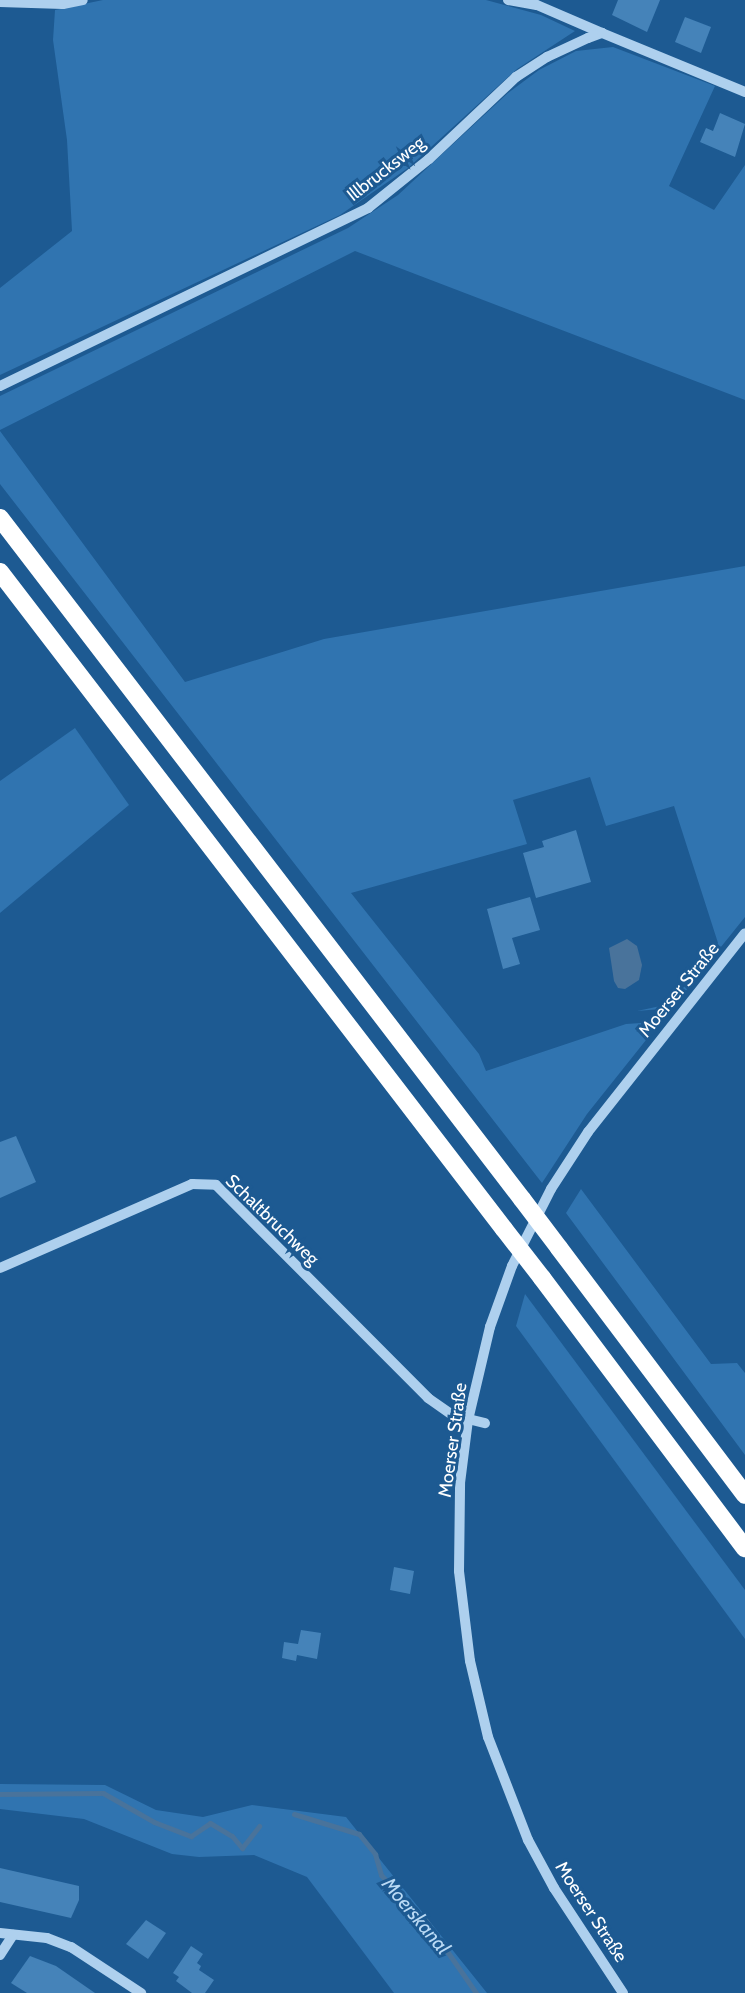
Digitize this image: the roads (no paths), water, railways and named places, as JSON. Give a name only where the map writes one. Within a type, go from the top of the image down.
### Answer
[{"type":"highway","points":[[0,518],[522,1198],[745,1495]]},
{"type":"highway","points":[[0,572],[542,1278],[745,1548]]},
{"type":"street","points":[[0,2],[79,0]]},
{"type":"street","points":[[508,0],[538,3],[602,33],[745,92]]},
{"type":"street","name":"Illbrucksweg","points":[[0,386],[368,208],[429,159],[516,77],[547,57],[602,33]]},
{"type":"street","name":"Moerser Straße","points":[[623,1993],[554,1888],[528,1840],[488,1737],[470,1661],[459,1571],[460,1483],[468,1420],[490,1327],[512,1266],[551,1189],[588,1132],[745,933]]},
{"type":"street","name":"Schaltbruchweg","points":[[0,1268],[192,1185],[216,1185],[428,1398],[452,1415],[484,1423]]},
{"type":"street","points":[[0,1933],[47,1938],[71,1947],[141,1993]]},
{"type":"street","points":[[0,1954],[13,1935]]},
{"type":"waterway","name":"Moerskanal","points":[[0,1794],[103,1793],[154,1822],[191,1836],[210,1823],[232,1836],[242,1848],[259,1826]]},
{"type":"waterway","name":"Moerskanal","points":[[294,1814],[359,1834],[375,1854],[381,1875],[426,1921],[476,1993]]}]
